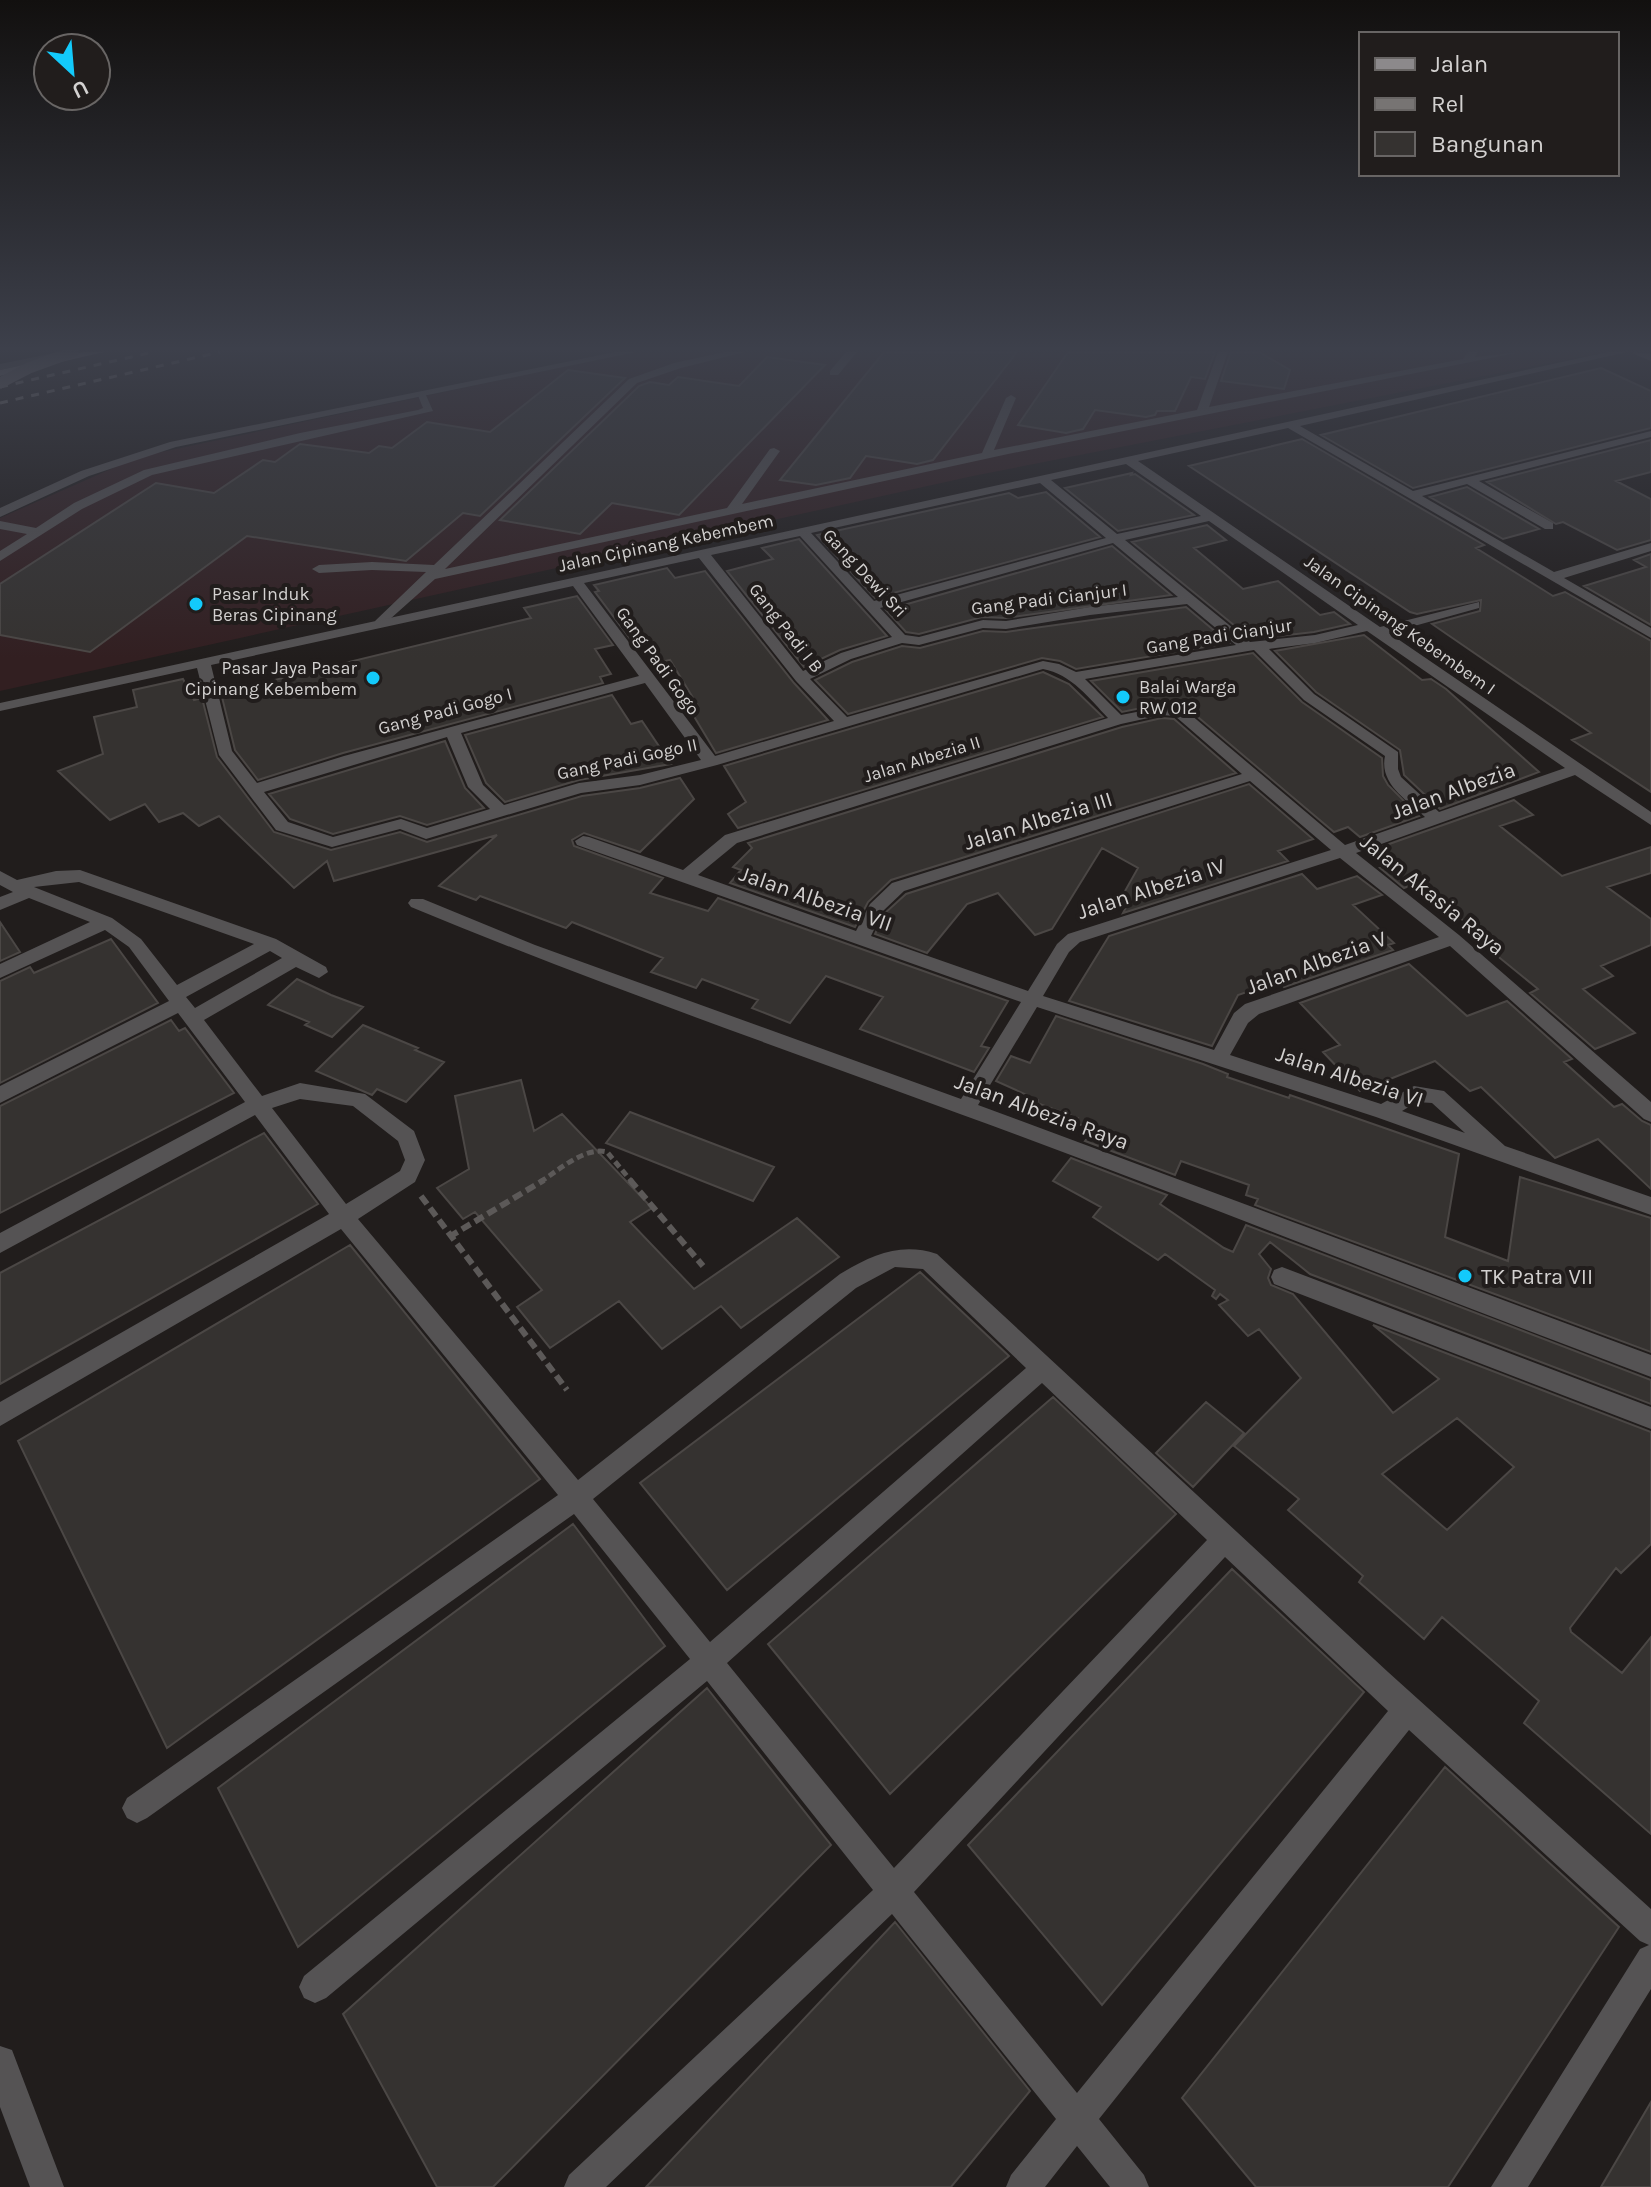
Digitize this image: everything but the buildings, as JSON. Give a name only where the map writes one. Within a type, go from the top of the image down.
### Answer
[{"type":"street","points":[[0,513],[67,479],[138,454]]},
{"type":"street","points":[[0,557],[78,506],[148,472],[224,454]]},
{"type":"street","points":[[380,624],[556,454]]},
{"type":"street","points":[[731,511],[772,454]]},
{"type":"street","points":[[319,569],[372,566],[433,572],[731,511],[987,454]]},
{"type":"street","name":"Jalan Cipinang Kebembem","points":[[0,707],[1155,454]]},
{"type":"street","points":[[1341,454],[1651,634]]},
{"type":"street","points":[[1412,495],[1574,454]]},
{"type":"street","name":"Jalan Cipinang Kebembem I","points":[[1128,460],[1651,820]]},
{"type":"street","points":[[1042,479],[1118,538],[1190,600],[1253,647],[1309,697],[1393,755],[1390,769],[1394,779],[1437,819]]},
{"type":"street","points":[[1470,481],[1549,526]]},
{"type":"street","points":[[872,606],[925,594],[1118,538],[1211,517]]},
{"type":"street","points":[[0,525],[38,532]]},
{"type":"street","name":"Gang Dewi Sri","points":[[802,531],[901,639]]},
{"type":"street","points":[[1553,577],[1651,547]]},
{"type":"street","name":"Gang Padi I B","points":[[702,553],[801,678],[844,723]]},
{"type":"street","name":"Gang Padi Gogo","points":[[576,581],[711,762]]},
{"type":"street","name":"Gang Padi Cianjur I","points":[[801,678],[846,656],[901,639],[919,641],[983,624],[1006,625],[1090,611],[1190,600]]},
{"type":"street","name":"Gang Padi Cianjur","points":[[1074,677],[1374,629],[1474,605]]},
{"type":"street","points":[[203,662],[224,752],[245,781],[256,789]]},
{"type":"street","name":"Gang Padi Gogo II","points":[[256,789],[282,826],[332,842],[401,824],[426,834],[579,788],[640,780],[711,762],[1043,665],[1074,677]]},
{"type":"street","points":[[1074,677],[1118,720]]},
{"type":"street","name":"Gang Padi Gogo I","points":[[256,789],[452,730],[647,678]]},
{"type":"street","name":"Jalan Albezia II","points":[[685,877],[731,839],[1118,720],[1162,711],[1184,714]]},
{"type":"street","name":"Jalan Akasia Raya","points":[[1184,714],[1343,852],[1453,939],[1651,1114]]},
{"type":"street","points":[[452,730],[476,787],[501,811]]},
{"type":"street","name":"Jalan Albezia","points":[[1343,852],[1577,769]]},
{"type":"street","name":"Jalan Albezia III","points":[[861,939],[876,908],[898,887],[1253,775]]},
{"type":"street","name":"Jalan Albezia VII","points":[[583,841],[1032,999]]},
{"type":"street","name":"Jalan Albezia IV","points":[[966,1108],[1063,948],[1074,938],[1343,852]]},
{"type":"street","points":[[10,890],[56,877],[80,876],[270,943],[319,972]]},
{"type":"street","points":[[10,890],[106,922],[135,943],[342,1215],[576,1497],[892,1893],[1132,2187]]},
{"type":"street","name":"Jalan Albezia Raya","points":[[417,903],[529,949],[824,1059],[966,1108],[1651,1366]]},
{"type":"street","points":[[0,972],[106,922]]},
{"type":"street","name":"Jalan Albezia V","points":[[1219,1058],[1233,1029],[1252,1009],[1453,939]]},
{"type":"street","points":[[181,1006],[270,943]]},
{"type":"street","points":[[0,1095],[181,1006],[295,959]]},
{"type":"street","name":"Jalan Albezia VI","points":[[1032,999],[1383,1112],[1651,1206]]},
{"type":"street","points":[[0,1244],[257,1105],[300,1091],[358,1099],[407,1137],[415,1160],[408,1176],[389,1190],[0,1415]]},
{"type":"street","points":[[1383,1112],[1414,1094],[1437,1096],[1501,1153]]},
{"type":"street","points":[[137,1808],[576,1497],[848,1281],[883,1259],[905,1256],[929,1261],[1407,1710],[1651,1930]]},
{"type":"street","points":[[1282,1277],[1651,1418]]},
{"type":"street","points":[[315,1987],[709,1661],[1043,1368]]},
{"type":"street","points":[[581,2187],[892,1893],[1224,1540]]},
{"type":"street","points":[[1023,2187],[1407,1710]]},
{"type":"street","points":[[1508,2187],[1651,1960]]},
{"type":"street","points":[[0,2062],[47,2187]]},
{"type":"path","points":[[449,1237],[589,1152],[601,1150],[607,1152],[703,1266]]},
{"type":"path","points":[[408,1176],[449,1237],[567,1390]]},
{"type":"shaded area","points":[[152,454],[1085,454],[973,476],[0,691],[0,518],[138,457]]},
{"type":"place","name":"Pasar Induk Beras Cipinang","points":[[196,604]]},
{"type":"place","name":"Pasar Jaya Pasar Cipinang Kebembem","points":[[373,678]]},
{"type":"place","name":"Balai Warga RW 012","points":[[1123,697]]},
{"type":"place","name":"TK Patra VII","points":[[1465,1276]]}]
